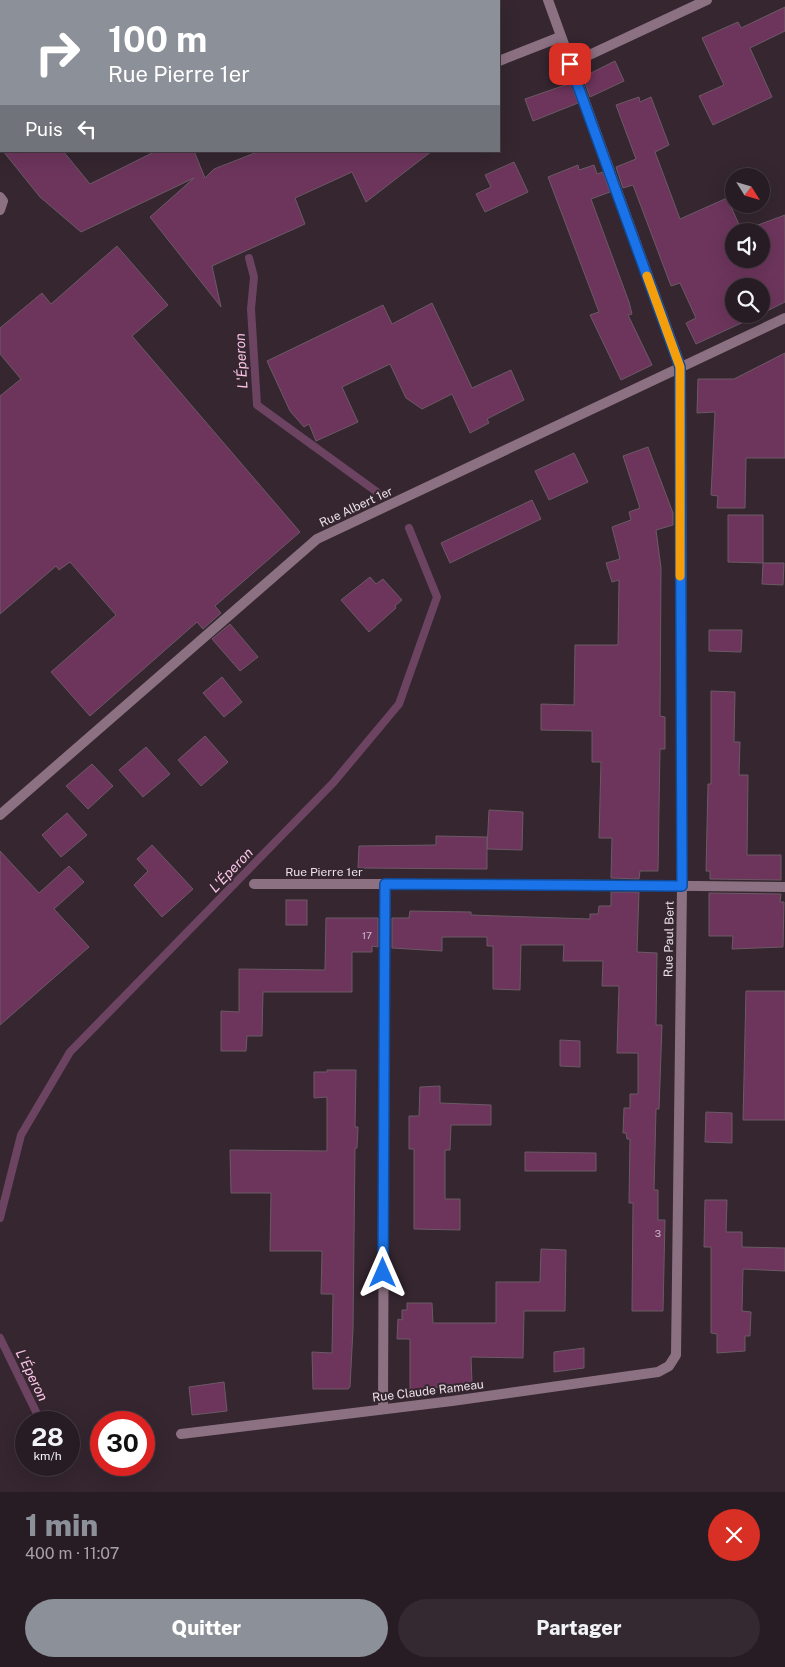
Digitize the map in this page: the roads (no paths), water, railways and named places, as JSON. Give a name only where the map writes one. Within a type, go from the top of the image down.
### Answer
[{"type":"street","name":"Rue Paul Bert","points":[[548,0],[680,367],[682,886],[677,1350],[673,1360]]},
{"type":"street","points":[[570,64],[707,0]]},
{"type":"street","points":[[500,61],[560,37]]},
{"type":"street","points":[[0,197],[3,201],[0,210]]},
{"type":"street","name":"Rue Albert 1er","points":[[0,815],[317,539],[785,318]]},
{"type":"street","name":"Rue Pierre 1er","points":[[254,884],[785,887]]},
{"type":"street","points":[[383,1409],[385,884]]},
{"type":"street","name":"Rue Claude Rameau","points":[[181,1434],[658,1372],[669,1366],[673,1360]]},
{"type":"waterway","name":"L'Éperon","points":[[249,258],[254,277],[251,309],[257,405],[377,492]]},
{"type":"waterway","name":"L'Éperon","points":[[0,1218],[21,1135],[70,1052],[333,783],[399,704],[437,597],[409,528]]},
{"type":"waterway","name":"L'Éperon","points":[[0,1338],[36,1411]]}]
